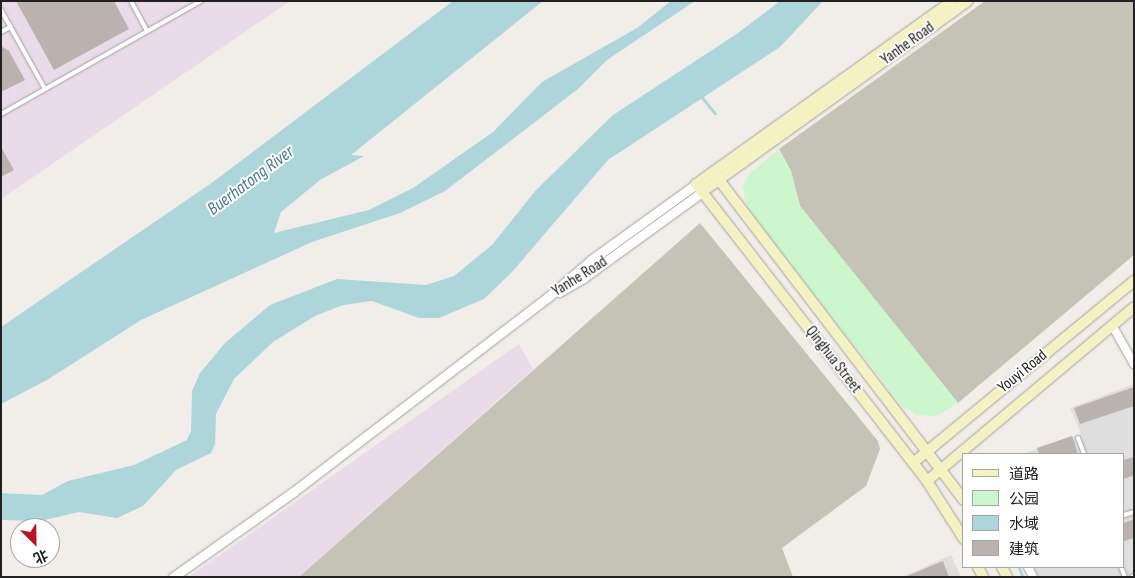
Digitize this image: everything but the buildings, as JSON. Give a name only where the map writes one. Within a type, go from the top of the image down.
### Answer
[{"type":"main road","name":"Yanhe Road","points":[[699,188],[952,1]]},
{"type":"main road","name":"Yanhe Road","points":[[715,176],[968,1]]},
{"type":"main road","name":"Qinghua Street","points":[[715,176],[928,450],[962,497]]},
{"type":"main road","name":"Qinghua Street","points":[[699,188],[927,481],[962,536]]},
{"type":"main road","name":"Youyi Road","points":[[913,463],[1134,280]]},
{"type":"main road","name":"Youyi Road","points":[[927,481],[1134,307]]},
{"type":"street","name":"Yanhe Road","points":[[173,577],[293,492],[548,298],[591,260],[699,188]]},
{"type":"street","points":[[1112,325],[1134,364]]},
{"type":"lane","points":[[131,1],[147,31]]},
{"type":"lane","points":[[1,114],[201,1]]},
{"type":"lane","points":[[1,10],[45,89]]},
{"type":"lane","points":[[1,32],[10,27]]},
{"type":"lane","points":[[1078,438],[1084,453]]},
{"type":"shaded area","points":[[1,1],[290,1],[1,199]]},
{"type":"shaded area","points":[[985,1],[1134,1],[1134,255],[958,403],[800,206],[791,171],[779,149]]},
{"type":"shaded area","points":[[700,223],[878,441],[880,449],[866,486],[782,548],[793,577],[299,577]]},
{"type":"shaded area","points":[[519,344],[533,369],[299,577],[189,577]]},
{"type":"shaded area","points":[[1134,384],[1134,577],[1039,577],[1034,568],[1125,568],[1125,453],[1025,453],[1081,434],[1070,408]]},
{"type":"shaded area","points":[[951,555],[961,577],[902,577]]},
{"type":"green space","points":[[779,149],[791,171],[800,206],[958,403],[936,416],[917,415],[903,407],[752,215],[745,200],[743,186],[749,174]]},
{"type":"water","name":"Buerhatong River","points":[[453,1],[543,1],[351,155],[364,156],[320,180],[281,212],[274,233],[369,210],[413,188],[493,132],[542,82],[637,28],[671,1],[695,1],[607,60],[578,89],[445,191],[400,213],[312,242],[141,320],[47,380],[1,404],[1,327],[213,182]]},
{"type":"water","points":[[780,1],[823,1],[780,47],[608,160],[512,272],[484,299],[439,318],[419,318],[372,301],[343,305],[315,316],[273,342],[234,379],[216,414],[215,444],[211,453],[176,470],[143,506],[117,518],[79,512],[53,518],[10,518],[10,520],[1,520],[1,493],[42,495],[68,481],[134,465],[187,440],[191,431],[192,391],[200,373],[225,343],[270,305],[337,279],[426,285],[454,276],[492,245],[536,190],[613,115],[738,33]]},
{"type":"waterway","points":[[702,97],[715,113]]},
{"type":"waterway","points":[[1019,568],[1023,577]]}]
